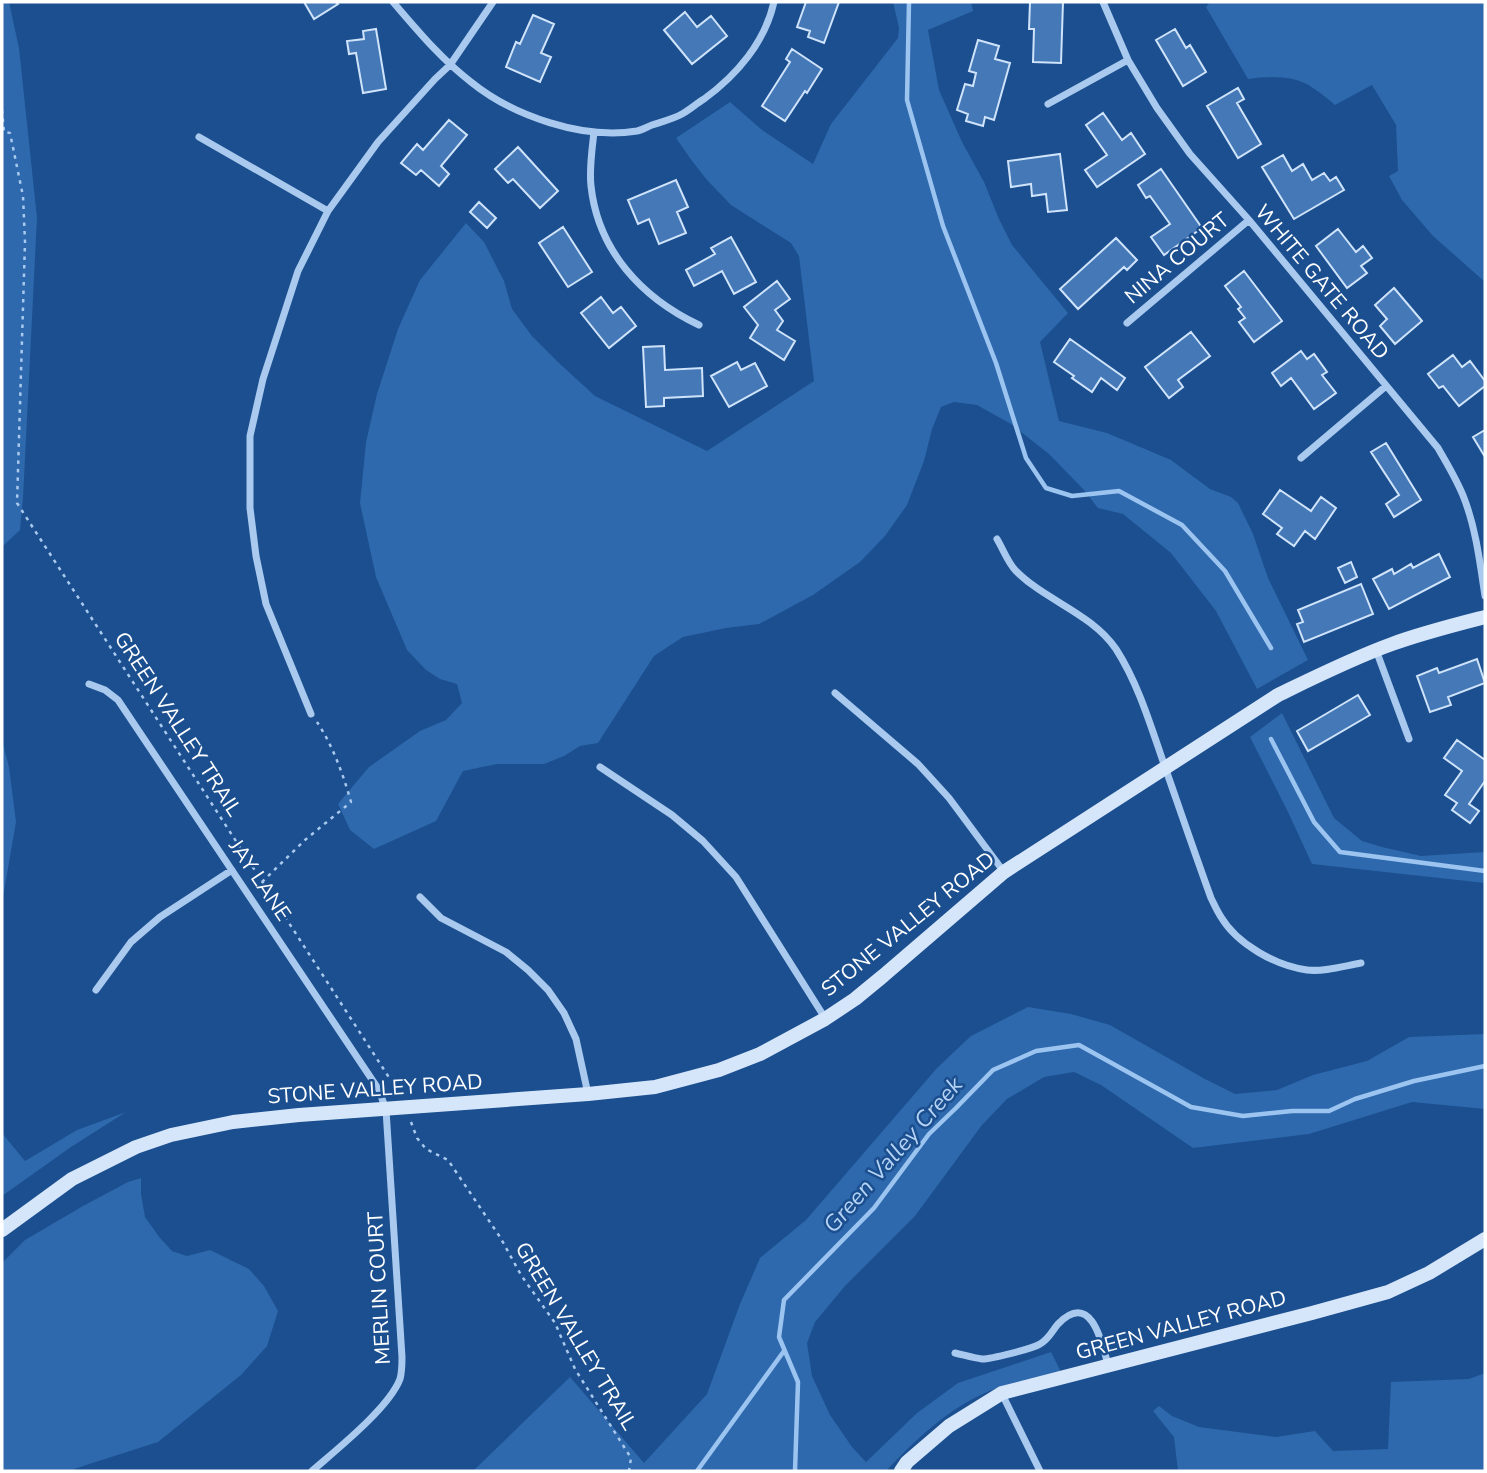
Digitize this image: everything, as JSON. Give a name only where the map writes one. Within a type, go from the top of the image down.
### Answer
[{"type":"street","points":[[393,2],[429,45],[450,65],[495,99],[545,120],[594,132],[638,131],[681,115],[723,85],[750,56],[770,18],[774,2]]},
{"type":"street","points":[[311,714],[266,604],[256,556],[250,508],[250,436],[263,379],[302,261],[328,211],[378,142],[450,65],[493,2]]},
{"type":"street","name":"WHITE GATE ROAD","points":[[1103,2],[1128,60],[1157,108],[1190,154],[1249,220],[1438,448],[1464,499],[1474,533],[1485,596]]},
{"type":"street","points":[[1048,104],[1128,60]]},
{"type":"street","points":[[594,132],[591,186],[598,222],[614,253],[637,284],[665,306],[699,325]]},
{"type":"street","points":[[199,137],[328,211]]},
{"type":"street","name":"NINA COURT","points":[[1127,323],[1249,220]]},
{"type":"street","points":[[1301,457],[1386,386]]},
{"type":"street","points":[[997,539],[1014,570],[1103,633],[1116,650],[1134,682],[1148,717],[1211,898],[1220,917],[1232,932],[1260,953],[1307,970],[1361,963]]},
{"type":"street","name":"STONE VALLEY ROAD","points":[[2,1230],[72,1179],[136,1147],[171,1135],[233,1122],[299,1115],[656,1087],[719,1070],[760,1054],[825,1019],[883,976],[1004,872],[1279,695],[1376,650],[1433,630],[1485,617]]},
{"type":"street","points":[[1376,650],[1409,739]]},
{"type":"street","name":"JAY LANE","points":[[89,684],[118,700],[379,1090],[386,1110]]},
{"type":"street","points":[[835,693],[918,764],[949,798],[1004,872]]},
{"type":"street","points":[[600,767],[672,815],[703,841],[736,877],[825,1019]]},
{"type":"street","points":[[96,990],[131,942],[160,917],[232,870]]},
{"type":"street","points":[[420,897],[441,918],[506,952],[548,990],[564,1013],[576,1039],[588,1094]]},
{"type":"street","name":"MERLIN COURT","points":[[312,1471],[382,1407],[401,1377],[402,1357],[386,1110]]},
{"type":"street","name":"GREEN VALLEY ROAD","points":[[901,1471],[907,1462],[949,1426],[1002,1393],[1388,1292],[1429,1273],[1485,1238]]},
{"type":"street","points":[[955,1353],[984,1359],[1033,1347],[1048,1338],[1064,1319],[1073,1313],[1082,1313],[1089,1317],[1096,1329],[1108,1366]]},
{"type":"street","points":[[1002,1393],[1040,1471]]},
{"type":"path","name":"GREEN VALLEY TRAIL","points":[[2,110],[5,132],[10,133],[23,196],[25,242],[17,503],[397,1086],[417,1138],[426,1149],[448,1160],[555,1323],[575,1369],[631,1458],[629,1471]]},
{"type":"path","points":[[262,882],[351,802],[342,771],[311,714]]},
{"type":"shaded area","points":[[2,2],[9,2],[19,48],[37,218],[20,530],[2,547]]},
{"type":"shaded area","points":[[893,2],[971,2],[973,11],[928,30],[939,90],[1012,245],[1068,313],[1040,342],[1059,421],[1107,433],[1171,460],[1210,489],[1231,497],[1238,503],[1253,534],[1268,578],[1308,660],[1257,689],[1216,611],[1171,553],[1123,514],[1098,508],[1049,454],[1011,424],[977,405],[954,402],[941,407],[907,505],[885,536],[860,562],[813,595],[759,624],[683,637],[654,656],[598,743],[580,746],[544,764],[497,764],[463,771],[436,821],[374,849],[350,830],[338,804],[369,767],[420,731],[446,720],[462,703],[457,684],[440,679],[426,670],[407,650],[376,577],[360,503],[366,442],[377,394],[398,329],[420,280],[466,223],[484,242],[504,281],[512,309],[532,336],[559,363],[595,396],[707,451],[814,381],[799,256],[791,243],[731,205],[707,180],[676,138],[730,102],[762,130],[813,164],[831,124],[898,38],[899,28]]},
{"type":"shaded area","points":[[1210,2],[1485,2],[1485,282],[1433,236],[1402,200],[1389,176],[1398,171],[1396,125],[1372,85],[1335,105],[1316,90],[1298,81],[1273,77],[1248,79],[1206,7]]},
{"type":"shaded area","points":[[1282,713],[1334,818],[1362,841],[1421,856],[1485,852],[1485,883],[1312,864],[1250,737]]},
{"type":"shaded area","points":[[2,740],[9,767],[16,822],[3,897]]},
{"type":"shaded area","points":[[1028,1007],[1071,1014],[1110,1025],[1235,1094],[1277,1090],[1313,1075],[1367,1061],[1409,1037],[1485,1034],[1485,1109],[1412,1102],[1309,1134],[1193,1148],[1101,1085],[1074,1072],[1044,1077],[1007,1099],[982,1125],[915,1216],[845,1286],[815,1322],[807,1343],[812,1376],[830,1415],[866,1462],[917,1413],[958,1383],[1051,1352],[1061,1372],[1003,1386],[954,1410],[925,1433],[886,1471],[473,1471],[570,1377],[644,1463],[707,1394],[760,1258],[806,1220],[937,1068],[971,1036]]},
{"type":"shaded area","points":[[126,1112],[2,1196],[2,1133],[25,1161],[77,1130]]},
{"type":"shaded area","points":[[141,1178],[145,1217],[172,1251],[187,1256],[210,1250],[249,1269],[264,1286],[278,1311],[267,1346],[241,1375],[158,1442],[74,1469],[75,1471],[2,1471],[2,1263],[25,1240],[83,1206]]},
{"type":"shaded area","points":[[1485,1373],[1485,1471],[1178,1471],[1174,1437],[1153,1411],[1159,1406],[1172,1416],[1199,1427],[1276,1437],[1315,1431],[1333,1451],[1388,1449],[1391,1382],[1469,1379]]},
{"type":"building","points":[[304,2],[336,2],[338,4],[314,19]]},
{"type":"building","points":[[806,2],[839,2],[824,43],[808,37],[810,31],[797,27]]},
{"type":"building","points":[[1030,2],[1063,2],[1061,63],[1033,62],[1034,29],[1029,29]]},
{"type":"building","points":[[685,12],[697,27],[711,16],[727,36],[692,64],[664,30]]},
{"type":"building","points":[[533,15],[554,24],[541,53],[551,57],[540,82],[506,67],[516,42],[520,44]]},
{"type":"building","points":[[376,29],[386,89],[363,93],[356,53],[349,54],[347,41],[364,39],[363,31]]},
{"type":"building","points":[[1175,29],[1186,48],[1190,45],[1206,72],[1183,86],[1156,40]]},
{"type":"building","points":[[978,40],[999,46],[995,59],[1010,63],[994,120],[985,117],[983,126],[966,121],[968,114],[957,110],[965,84],[973,86],[976,73],[969,71]]},
{"type":"building","points":[[792,49],[822,69],[785,121],[762,106],[790,62],[786,59]]},
{"type":"building","points":[[1238,88],[1244,99],[1237,103],[1261,144],[1238,158],[1207,106]]},
{"type":"building","points":[[1103,113],[1122,140],[1131,133],[1145,154],[1097,187],[1085,170],[1107,155],[1086,125]]},
{"type":"building","points":[[449,120],[467,135],[441,166],[449,174],[439,186],[421,170],[416,175],[401,163],[417,144],[423,150]]},
{"type":"building","points":[[518,147],[558,191],[540,208],[513,179],[508,183],[495,169]]},
{"type":"building","points":[[1060,154],[1067,210],[1048,212],[1046,194],[1032,196],[1031,184],[1011,187],[1008,161]]},
{"type":"building","points":[[1283,155],[1292,171],[1303,164],[1312,180],[1324,173],[1330,181],[1336,177],[1344,190],[1294,219],[1262,167]]},
{"type":"building","points":[[1161,169],[1202,228],[1164,255],[1151,237],[1170,224],[1150,196],[1146,198],[1138,185]]},
{"type":"building","points":[[676,180],[688,207],[677,212],[686,233],[659,244],[649,219],[638,224],[628,200]]},
{"type":"building","points":[[479,202],[496,218],[487,228],[470,212]]},
{"type":"building","points":[[563,227],[592,272],[568,287],[539,243]]},
{"type":"building","points":[[1338,229],[1356,252],[1363,246],[1372,258],[1361,266],[1367,273],[1347,288],[1316,246]]},
{"type":"building","points":[[731,237],[756,282],[734,294],[722,271],[694,286],[686,270],[715,254],[711,248]]},
{"type":"building","points":[[1116,238],[1137,260],[1127,270],[1124,267],[1078,309],[1060,289]]},
{"type":"building","points":[[1244,271],[1282,321],[1254,342],[1239,322],[1245,318],[1238,309],[1241,307],[1225,286]]},
{"type":"building","points":[[777,281],[790,299],[775,310],[783,321],[777,330],[795,341],[784,360],[750,338],[758,325],[744,307]]},
{"type":"building","points":[[1394,288],[1422,321],[1395,344],[1380,326],[1387,319],[1375,305]]},
{"type":"building","points":[[601,297],[613,313],[621,307],[636,326],[609,348],[581,313]]},
{"type":"building","points":[[1191,332],[1210,356],[1178,380],[1183,387],[1169,398],[1145,367]]},
{"type":"building","points":[[1070,339],[1125,378],[1117,390],[1101,378],[1092,392],[1054,362]]},
{"type":"building","points":[[664,346],[665,370],[702,368],[703,396],[664,398],[664,406],[646,407],[643,347]]},
{"type":"building","points":[[1301,351],[1307,359],[1314,354],[1327,372],[1322,375],[1336,393],[1314,409],[1291,378],[1281,386],[1272,373]]},
{"type":"building","points":[[1453,355],[1462,367],[1470,361],[1485,381],[1485,386],[1459,406],[1443,386],[1439,388],[1428,374]]},
{"type":"building","points":[[737,362],[741,370],[755,363],[767,386],[729,407],[711,376]]},
{"type":"building","points":[[1485,430],[1485,457],[1473,437]]},
{"type":"building","points":[[1386,443],[1421,500],[1394,517],[1386,504],[1399,495],[1371,452]]},
{"type":"building","points":[[1280,490],[1311,511],[1321,497],[1336,508],[1315,539],[1305,531],[1294,546],[1277,534],[1282,528],[1263,514]]},
{"type":"building","points":[[1439,554],[1450,577],[1389,609],[1373,579],[1392,569],[1394,574],[1411,564],[1413,568]]},
{"type":"building","points":[[1351,562],[1357,577],[1345,583],[1338,568]]},
{"type":"building","points":[[1361,584],[1373,614],[1304,642],[1297,624],[1303,622],[1298,610]]},
{"type":"building","points":[[1477,659],[1485,683],[1448,697],[1451,705],[1430,712],[1417,676],[1437,668],[1439,673]]},
{"type":"building","points":[[1358,695],[1370,715],[1308,751],[1297,731]]},
{"type":"building","points":[[1457,740],[1485,760],[1485,781],[1469,804],[1479,811],[1470,823],[1452,810],[1457,803],[1445,795],[1462,771],[1444,758]]},
{"type":"waterway","points":[[909,2],[907,100],[943,226],[996,363],[1026,458],[1046,488],[1072,496],[1119,491],[1182,525],[1225,571],[1271,648]]},
{"type":"waterway","points":[[1271,739],[1314,822],[1340,852],[1485,871]]},
{"type":"waterway","name":"Green Valley Creek","points":[[795,1471],[798,1382],[779,1337],[784,1300],[874,1208],[929,1134],[993,1070],[1036,1051],[1079,1045],[1191,1107],[1243,1116],[1292,1111],[1329,1111],[1355,1099],[1414,1081],[1485,1066]]},
{"type":"waterway","points":[[697,1471],[784,1351]]}]
